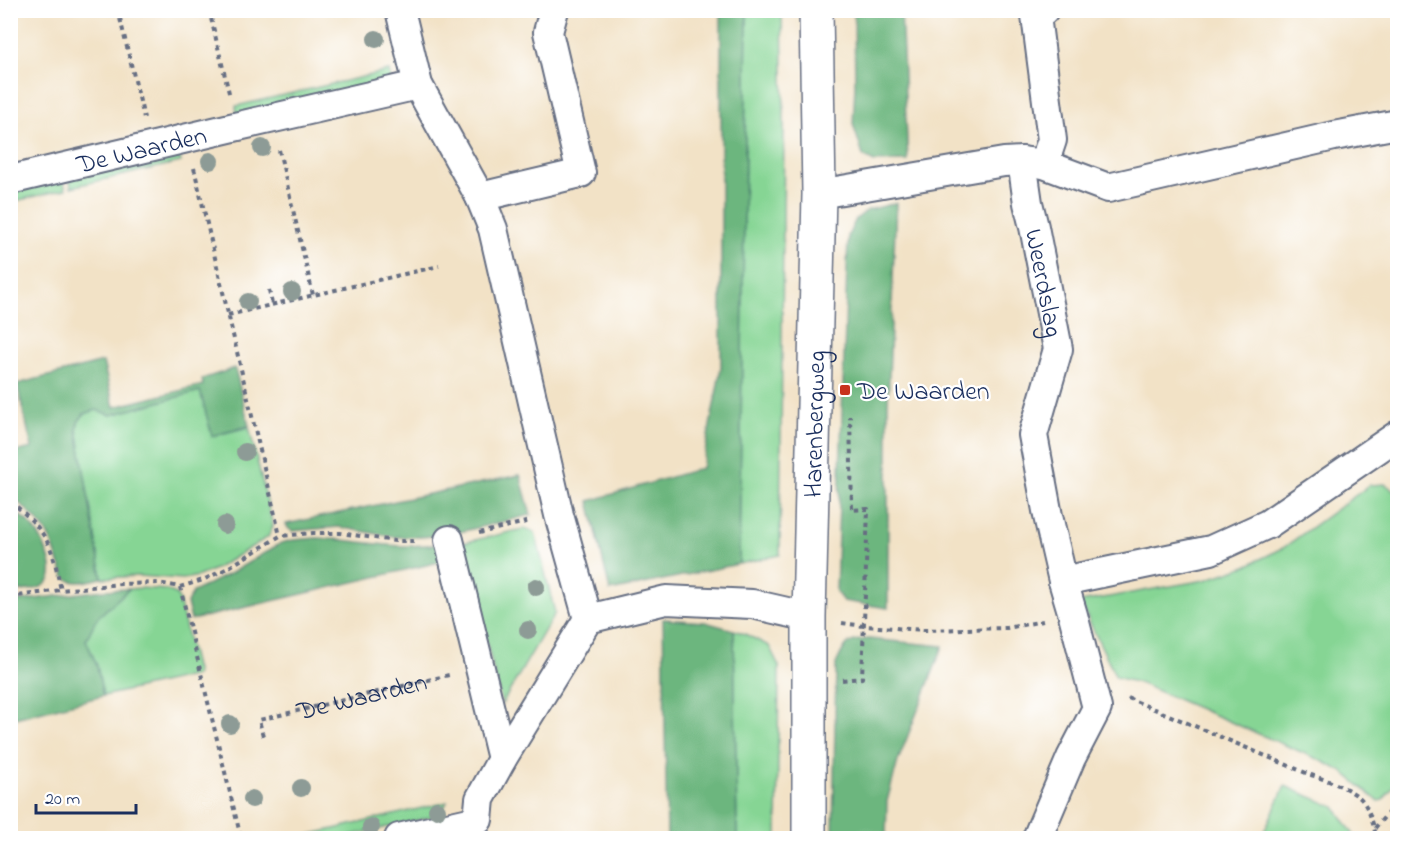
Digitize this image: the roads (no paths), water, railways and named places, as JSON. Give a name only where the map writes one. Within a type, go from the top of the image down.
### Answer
[{"type":"street","points":[[400,10],[418,85],[480,197],[493,229],[559,515],[588,619]]},
{"type":"street","points":[[480,197],[581,173],[548,32],[554,10]]},
{"type":"street","name":"Harenbergweg","points":[[809,838],[809,617],[819,194],[816,10]]},
{"type":"street","name":"Weerdslag","points":[[1037,838],[1071,758],[1097,708],[1047,516],[1033,435],[1058,349],[1028,203],[1033,163],[1052,140],[1036,16],[1044,10]]},
{"type":"street","name":"De Waarden","points":[[10,180],[418,85]]},
{"type":"street","points":[[819,194],[1004,162],[1033,163],[1108,188],[1334,136],[1398,124]]},
{"type":"street","points":[[1063,580],[1211,550],[1268,524],[1398,435]]},
{"type":"street","points":[[449,540],[502,759]]},
{"type":"street","points":[[399,838],[480,829],[480,799],[588,619],[666,600],[752,604],[809,617]]},
{"type":"place","name":"De Waarden","points":[[845,390]]}]
